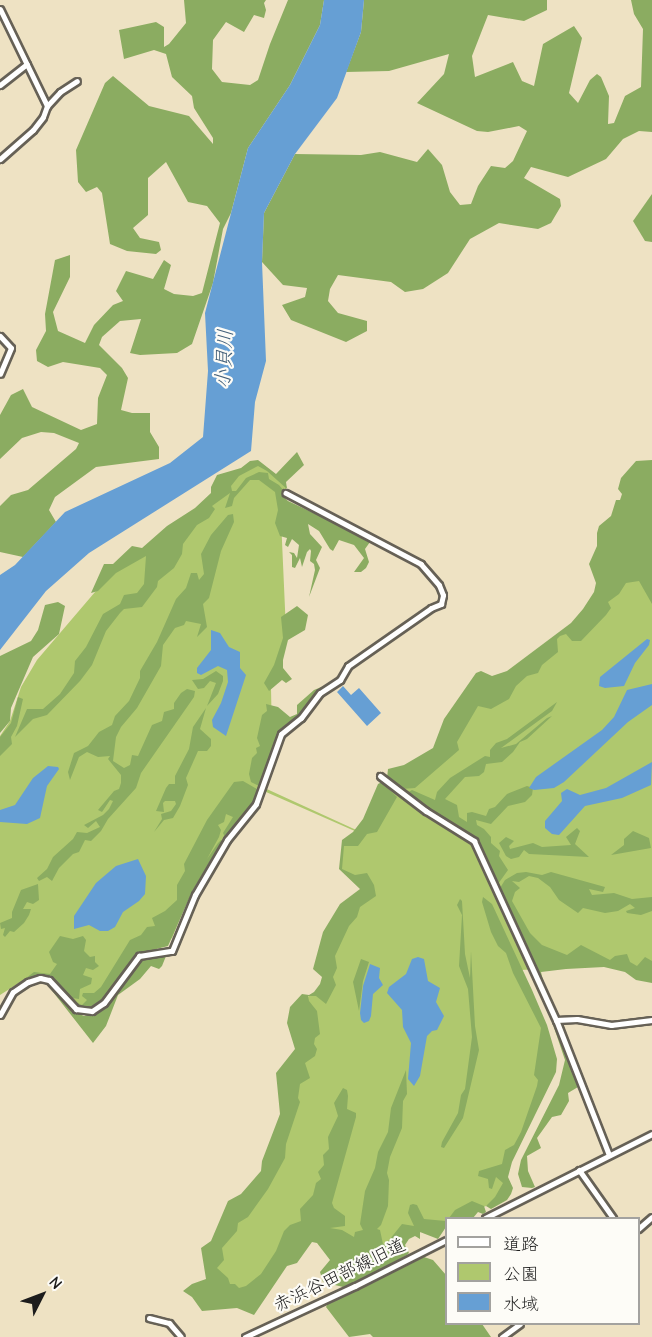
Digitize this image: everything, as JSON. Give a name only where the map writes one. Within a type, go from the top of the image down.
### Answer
[{"type":"street","points":[[0,9],[47,106]]},
{"type":"street","points":[[0,86],[27,64]]},
{"type":"street","points":[[0,159],[33,130],[43,117],[47,106],[60,92],[77,81]]},
{"type":"street","points":[[0,336],[10,348],[0,374]]},
{"type":"street","points":[[0,1015],[13,992],[28,982],[40,978],[49,980],[76,1009],[92,1011],[104,1003],[140,956],[172,951],[195,895],[227,840],[256,804],[280,734],[301,718],[320,693],[340,680],[348,666],[431,608],[441,604],[443,595],[439,585],[421,564],[286,493]]},
{"type":"street","points":[[380,776],[426,811],[474,841],[556,1020],[609,1155]]},
{"type":"street","points":[[556,1020],[577,1019],[611,1025],[652,1020]]},
{"type":"street","points":[[487,1217],[652,1134]]},
{"type":"street","points":[[579,1170],[612,1217]]},
{"type":"street","points":[[640,1228],[652,1217]]},
{"type":"street","name":"赤浜谷田部線旧道","points":[[245,1337],[445,1241]]},
{"type":"street","points":[[149,1317],[169,1323],[181,1337]]},
{"type":"street","points":[[502,1337],[517,1325]]},
{"type":"green space","points":[[184,0],[266,0],[264,18],[254,15],[244,32],[226,22],[213,40],[212,69],[222,82],[250,85],[258,80],[288,0],[324,0],[320,25],[290,85],[248,148],[231,213],[223,229],[213,283],[192,344],[177,353],[140,355],[130,353],[141,319],[120,321],[102,337],[99,345],[122,368],[128,378],[121,410],[132,413],[150,413],[150,432],[159,447],[159,459],[96,467],[55,497],[49,510],[56,522],[23,557],[0,552],[0,506],[11,495],[28,490],[76,449],[79,443],[54,433],[41,432],[22,438],[0,459],[0,415],[11,395],[23,389],[32,407],[81,430],[97,424],[98,398],[107,375],[100,368],[63,362],[48,367],[37,361],[36,350],[46,331],[45,314],[55,260],[70,255],[70,277],[53,312],[58,331],[85,343],[94,325],[113,305],[123,301],[116,291],[126,271],[153,279],[164,260],[171,265],[164,289],[174,294],[193,296],[202,293],[220,223],[207,206],[188,202],[166,162],[148,178],[148,215],[133,228],[140,238],[159,242],[161,250],[156,254],[127,251],[110,244],[102,193],[97,187],[86,192],[78,182],[76,150],[105,83],[113,76],[149,106],[189,116],[213,144],[213,138],[194,108],[192,96],[172,77],[166,54],[154,50],[124,59],[119,30],[156,22],[164,27],[164,47],[186,23]]},
{"type":"green space","points":[[364,0],[547,0],[547,10],[524,21],[488,15],[472,56],[475,77],[513,62],[522,81],[534,86],[543,44],[574,26],[582,38],[569,93],[578,103],[590,80],[597,74],[601,77],[609,96],[608,124],[614,123],[625,96],[641,87],[643,29],[634,14],[631,0],[652,0],[652,132],[639,131],[623,139],[606,159],[568,177],[531,167],[524,178],[560,199],[561,206],[551,223],[538,229],[499,223],[470,239],[448,273],[423,289],[405,292],[391,282],[338,275],[330,289],[328,301],[338,313],[367,321],[367,331],[346,342],[291,320],[282,305],[305,297],[307,288],[283,285],[262,262],[264,213],[295,154],[361,155],[380,152],[417,162],[428,149],[442,165],[450,192],[460,205],[471,204],[478,186],[491,166],[505,168],[513,161],[527,131],[519,126],[488,132],[477,131],[417,103],[444,74],[449,54],[389,71],[346,72],[361,32]]},
{"type":"green space","points":[[652,194],[652,242],[645,241],[633,221]]},
{"type":"green space","points":[[297,452],[304,465],[286,482],[287,489],[267,471],[258,466],[239,476],[231,486],[232,491],[236,491],[246,478],[259,472],[268,473],[269,479],[279,485],[284,491],[282,495],[288,501],[379,544],[370,542],[365,549],[369,562],[366,568],[361,572],[354,572],[364,558],[354,545],[339,540],[333,551],[319,531],[308,524],[310,534],[322,547],[316,560],[320,568],[309,597],[315,570],[314,564],[310,561],[310,549],[302,567],[300,558],[295,568],[292,567],[292,555],[289,552],[294,553],[297,558],[299,545],[292,539],[288,547],[285,545],[287,538],[280,536],[275,523],[278,510],[275,492],[259,480],[250,480],[234,498],[232,506],[225,508],[230,493],[212,506],[215,509],[209,518],[197,525],[183,544],[182,554],[174,568],[158,581],[157,587],[142,607],[124,609],[106,631],[92,665],[80,681],[47,715],[33,719],[15,737],[27,709],[43,709],[60,694],[74,673],[75,661],[86,647],[103,614],[120,604],[124,595],[137,593],[144,584],[146,556],[116,573],[98,591],[91,593],[104,564],[113,564],[132,546],[142,548],[167,526],[195,508],[211,493],[211,487],[217,475],[241,468],[250,461],[258,460],[276,474]]},
{"type":"green space","points":[[652,460],[652,604],[639,581],[626,583],[619,594],[608,602],[611,608],[606,615],[581,641],[572,641],[566,634],[560,636],[557,639],[558,652],[542,665],[538,673],[527,676],[516,686],[509,699],[491,709],[478,706],[457,742],[459,750],[415,788],[402,789],[387,778],[388,769],[404,765],[433,748],[444,719],[476,673],[481,671],[492,676],[507,671],[571,623],[583,609],[594,592],[596,583],[589,564],[597,546],[599,526],[611,516],[616,500],[620,500],[622,494],[618,489],[621,478],[636,461]]},
{"type":"green space","points":[[258,462],[287,487],[280,496],[286,631],[271,688],[272,738],[258,785],[365,834],[397,782],[448,745],[473,697],[572,625],[628,557],[652,589],[652,980],[614,965],[521,970],[546,1027],[553,1071],[505,1174],[509,1188],[499,1201],[458,1217],[445,1217],[445,1222],[383,1247],[306,1235],[241,1304],[208,1275],[214,1244],[262,1177],[282,1115],[296,1048],[303,999],[315,993],[323,984],[331,931],[361,890],[359,885],[341,869],[343,846],[357,832],[257,788],[251,804],[233,823],[192,888],[172,938],[142,949],[87,1008],[74,1003],[52,976],[33,974],[0,995],[0,736],[10,721],[21,687],[37,660],[101,585],[119,568],[151,550],[236,474]]},
{"type":"green space","points":[[233,514],[234,522],[221,551],[209,598],[203,604],[207,627],[197,637],[201,624],[186,621],[184,625],[175,628],[163,645],[161,666],[137,708],[121,727],[116,737],[113,761],[124,768],[130,765],[132,755],[138,756],[152,725],[162,721],[164,712],[174,709],[174,703],[181,693],[187,689],[195,691],[194,697],[141,773],[136,788],[108,819],[101,831],[91,841],[85,840],[79,852],[73,854],[59,868],[52,881],[47,877],[39,881],[37,878],[47,869],[53,857],[73,839],[77,832],[87,833],[100,827],[96,821],[88,828],[84,825],[103,815],[109,809],[113,801],[110,800],[102,812],[98,810],[114,791],[119,789],[121,783],[121,775],[108,759],[110,756],[98,757],[87,752],[79,757],[70,780],[68,772],[74,753],[88,746],[99,732],[112,725],[115,716],[129,701],[140,678],[140,671],[157,642],[176,599],[186,588],[191,573],[197,573],[199,580],[204,574],[201,554],[211,535],[228,515]]},
{"type":"green space","points":[[58,602],[65,606],[59,634],[33,657],[11,708],[10,721],[0,733],[0,656],[31,641],[38,630],[45,605]]},
{"type":"green space","points":[[297,606],[308,615],[305,630],[288,640],[283,660],[283,668],[292,679],[286,683],[282,680],[269,691],[264,683],[274,665],[283,638],[281,617]]},
{"type":"green space","points":[[216,671],[223,676],[223,681],[218,694],[207,706],[216,683],[210,681],[204,688],[198,689],[192,680],[203,679]]},
{"type":"green space","points":[[326,685],[310,699],[300,716],[279,731],[259,786],[251,782],[249,774],[252,758],[257,753],[256,748],[260,746],[257,738],[262,715],[267,711],[266,704],[278,707],[290,717],[297,714],[297,705],[314,690]]},
{"type":"green space","points":[[18,697],[23,699],[17,726],[11,737],[12,744],[0,756],[0,737],[11,723]]},
{"type":"green space","points":[[557,702],[552,711],[501,748],[516,744],[552,716],[527,739],[520,742],[502,762],[486,764],[484,772],[479,776],[465,777],[445,799],[457,805],[459,817],[467,822],[467,813],[486,816],[489,809],[495,807],[507,794],[527,786],[533,788],[532,795],[525,802],[508,806],[491,824],[476,820],[477,825],[484,829],[491,837],[491,843],[500,851],[499,856],[508,870],[498,884],[476,839],[407,793],[412,790],[435,800],[437,792],[450,778],[485,756],[490,757],[490,750],[496,743],[507,739]]},
{"type":"green space","points":[[206,708],[200,729],[211,739],[211,746],[207,751],[198,751],[186,778],[188,785],[173,818],[164,820],[154,832],[162,819],[161,814],[171,811],[176,804],[175,801],[165,801],[163,803],[164,812],[156,811],[166,788],[169,784],[175,784],[175,776],[189,749],[193,727]]},
{"type":"green space","points":[[243,781],[257,789],[254,801],[225,837],[223,833],[233,817],[226,814],[224,822],[218,825],[221,830],[219,837],[207,859],[222,841],[192,892],[168,946],[137,954],[103,1001],[91,1008],[75,1005],[70,1000],[72,997],[67,996],[50,978],[41,975],[34,976],[13,988],[34,972],[50,974],[57,964],[53,962],[49,952],[60,936],[73,939],[83,936],[86,940],[84,951],[90,957],[95,956],[95,962],[99,966],[93,970],[86,968],[83,975],[92,978],[91,984],[80,989],[79,999],[72,998],[82,1005],[87,1000],[82,996],[83,993],[94,993],[101,987],[130,940],[141,935],[147,927],[155,926],[152,918],[165,911],[177,900],[177,885],[185,871],[184,864],[207,820],[234,782]]},
{"type":"green space","points":[[382,782],[397,797],[377,832],[367,834],[358,846],[344,846],[342,869],[355,875],[367,873],[374,885],[376,896],[360,907],[357,917],[349,926],[335,956],[337,968],[333,977],[336,985],[326,1004],[316,996],[308,996],[317,1011],[320,1034],[315,1038],[314,1044],[317,1049],[315,1056],[305,1063],[310,1078],[300,1084],[298,1098],[300,1102],[286,1144],[285,1158],[268,1189],[248,1217],[238,1223],[237,1231],[222,1248],[224,1260],[217,1268],[228,1278],[230,1284],[235,1284],[239,1288],[246,1286],[261,1274],[276,1251],[284,1231],[290,1225],[301,1221],[300,1209],[313,1195],[316,1183],[321,1179],[318,1172],[324,1165],[323,1155],[329,1149],[328,1137],[338,1116],[334,1103],[343,1088],[347,1090],[347,1109],[356,1113],[356,1117],[332,1203],[334,1208],[345,1216],[345,1226],[330,1228],[342,1230],[354,1237],[355,1232],[363,1230],[360,1224],[365,1191],[375,1168],[378,1152],[388,1132],[391,1108],[406,1070],[407,1094],[403,1101],[402,1128],[390,1157],[387,1173],[388,1206],[381,1225],[377,1229],[380,1230],[383,1244],[386,1244],[402,1224],[414,1226],[408,1213],[410,1205],[413,1204],[417,1205],[424,1219],[445,1221],[445,1228],[438,1239],[420,1232],[420,1239],[415,1236],[405,1245],[409,1253],[407,1255],[343,1287],[323,1282],[320,1272],[330,1260],[317,1243],[312,1242],[297,1263],[287,1266],[254,1315],[237,1308],[202,1311],[192,1297],[183,1291],[192,1284],[206,1279],[201,1248],[211,1241],[228,1201],[241,1194],[261,1171],[262,1161],[280,1114],[276,1073],[295,1049],[287,1023],[290,1007],[302,994],[309,995],[320,984],[322,977],[313,969],[323,932],[340,904],[360,889],[339,869],[342,840],[353,832],[363,819],[378,784]]},
{"type":"green space","points":[[577,828],[580,831],[575,844],[589,857],[529,854],[524,850],[519,857],[511,859],[506,856],[499,843],[506,837],[514,841],[509,846],[510,849],[533,843],[542,847],[571,845],[566,837]]},
{"type":"green space","points":[[633,831],[649,838],[651,848],[611,855],[624,845],[624,839]]},
{"type":"green space","points":[[551,872],[605,887],[603,892],[589,889],[592,895],[614,893],[632,899],[652,897],[652,911],[641,915],[627,913],[626,911],[635,908],[630,904],[618,911],[605,913],[583,908],[578,913],[559,900],[550,887],[538,878],[529,876],[519,882],[512,881],[520,888],[515,892],[512,901],[530,933],[542,945],[567,955],[581,945],[610,960],[615,956],[627,954],[630,962],[637,966],[645,957],[652,961],[652,983],[636,980],[625,972],[604,967],[566,969],[541,972],[544,985],[540,995],[495,896],[505,880],[517,873],[542,875]]},
{"type":"green space","points":[[38,884],[39,900],[33,904],[27,902],[23,909],[31,909],[24,923],[14,932],[10,931],[5,937],[3,935],[5,928],[1,929],[0,923],[12,918],[12,912],[21,890]]},
{"type":"green space","points":[[483,897],[492,904],[532,990],[547,1025],[557,1059],[556,1072],[512,1162],[508,1177],[513,1188],[511,1194],[507,1200],[491,1209],[486,1206],[495,1197],[503,1183],[496,1177],[492,1189],[489,1188],[488,1179],[478,1176],[479,1171],[502,1164],[505,1150],[514,1145],[521,1132],[537,1086],[538,1080],[534,1075],[541,1028],[513,973],[506,953],[498,946],[491,932],[482,902]]},
{"type":"green space","points":[[460,899],[462,901],[465,954],[470,978],[471,951],[475,1026],[479,1050],[463,1118],[444,1148],[441,1147],[442,1142],[458,1113],[461,1095],[465,1089],[472,1037],[468,989],[459,966],[462,915],[457,905]]},
{"type":"green space","points":[[156,955],[166,956],[162,966],[159,969],[151,966],[140,979],[118,995],[106,1026],[93,1043],[46,983],[54,987],[75,1012],[84,1016],[96,1013],[103,1008],[142,958]]},
{"type":"green space","points":[[361,959],[369,962],[363,981],[359,1011],[353,982]]},
{"type":"green space","points":[[546,1004],[579,1084],[568,1093],[569,1101],[561,1115],[552,1117],[537,1138],[541,1148],[527,1156],[528,1171],[535,1187],[522,1187],[518,1174],[521,1160],[559,1085],[565,1060]]},
{"type":"green space","points":[[472,1201],[484,1206],[486,1212],[483,1214],[478,1212],[474,1217],[450,1217],[455,1210]]},
{"type":"green space","points":[[424,1257],[433,1260],[445,1274],[445,1325],[483,1325],[491,1337],[373,1337],[370,1334],[349,1337],[326,1307],[328,1303]]},
{"type":"water","name":"小貝川","points":[[324,0],[364,0],[361,32],[337,98],[295,154],[264,213],[262,262],[266,361],[255,402],[251,451],[89,553],[46,591],[0,650],[0,575],[15,565],[65,512],[170,463],[203,437],[208,371],[205,313],[248,148],[290,85],[320,25]]},
{"type":"water","points":[[211,630],[220,633],[229,647],[240,652],[240,668],[246,675],[226,736],[213,727],[212,720],[228,682],[227,670],[218,666],[201,675],[197,673],[197,668],[211,650]]},
{"type":"water","points":[[647,639],[650,640],[649,645],[635,663],[624,686],[605,688],[599,686],[600,677]]},
{"type":"water","points":[[652,684],[652,705],[628,722],[564,782],[554,788],[534,790],[529,788],[536,777],[602,730],[614,717],[627,690]]},
{"type":"water","points":[[343,686],[351,695],[359,688],[381,713],[367,726],[337,692]]},
{"type":"water","points":[[652,762],[651,785],[622,798],[585,806],[559,835],[552,834],[545,828],[545,821],[562,801],[561,793],[567,789],[580,795],[606,788]]},
{"type":"water","points":[[48,766],[59,769],[47,786],[40,818],[27,824],[0,822],[0,810],[15,805],[33,778]]},
{"type":"water","points":[[138,859],[146,876],[145,894],[139,901],[123,912],[115,927],[108,931],[100,931],[89,925],[74,929],[74,916],[96,883],[116,866]]},
{"type":"water","points":[[418,957],[424,959],[428,981],[440,988],[436,1002],[444,1016],[437,1030],[427,1036],[420,1076],[414,1086],[408,1079],[411,1043],[403,1027],[402,1010],[387,993],[389,987],[406,974],[412,959]]},
{"type":"water","points":[[370,964],[380,968],[379,978],[383,985],[373,994],[371,1016],[369,1021],[364,1023],[360,1013],[363,986]]}]
